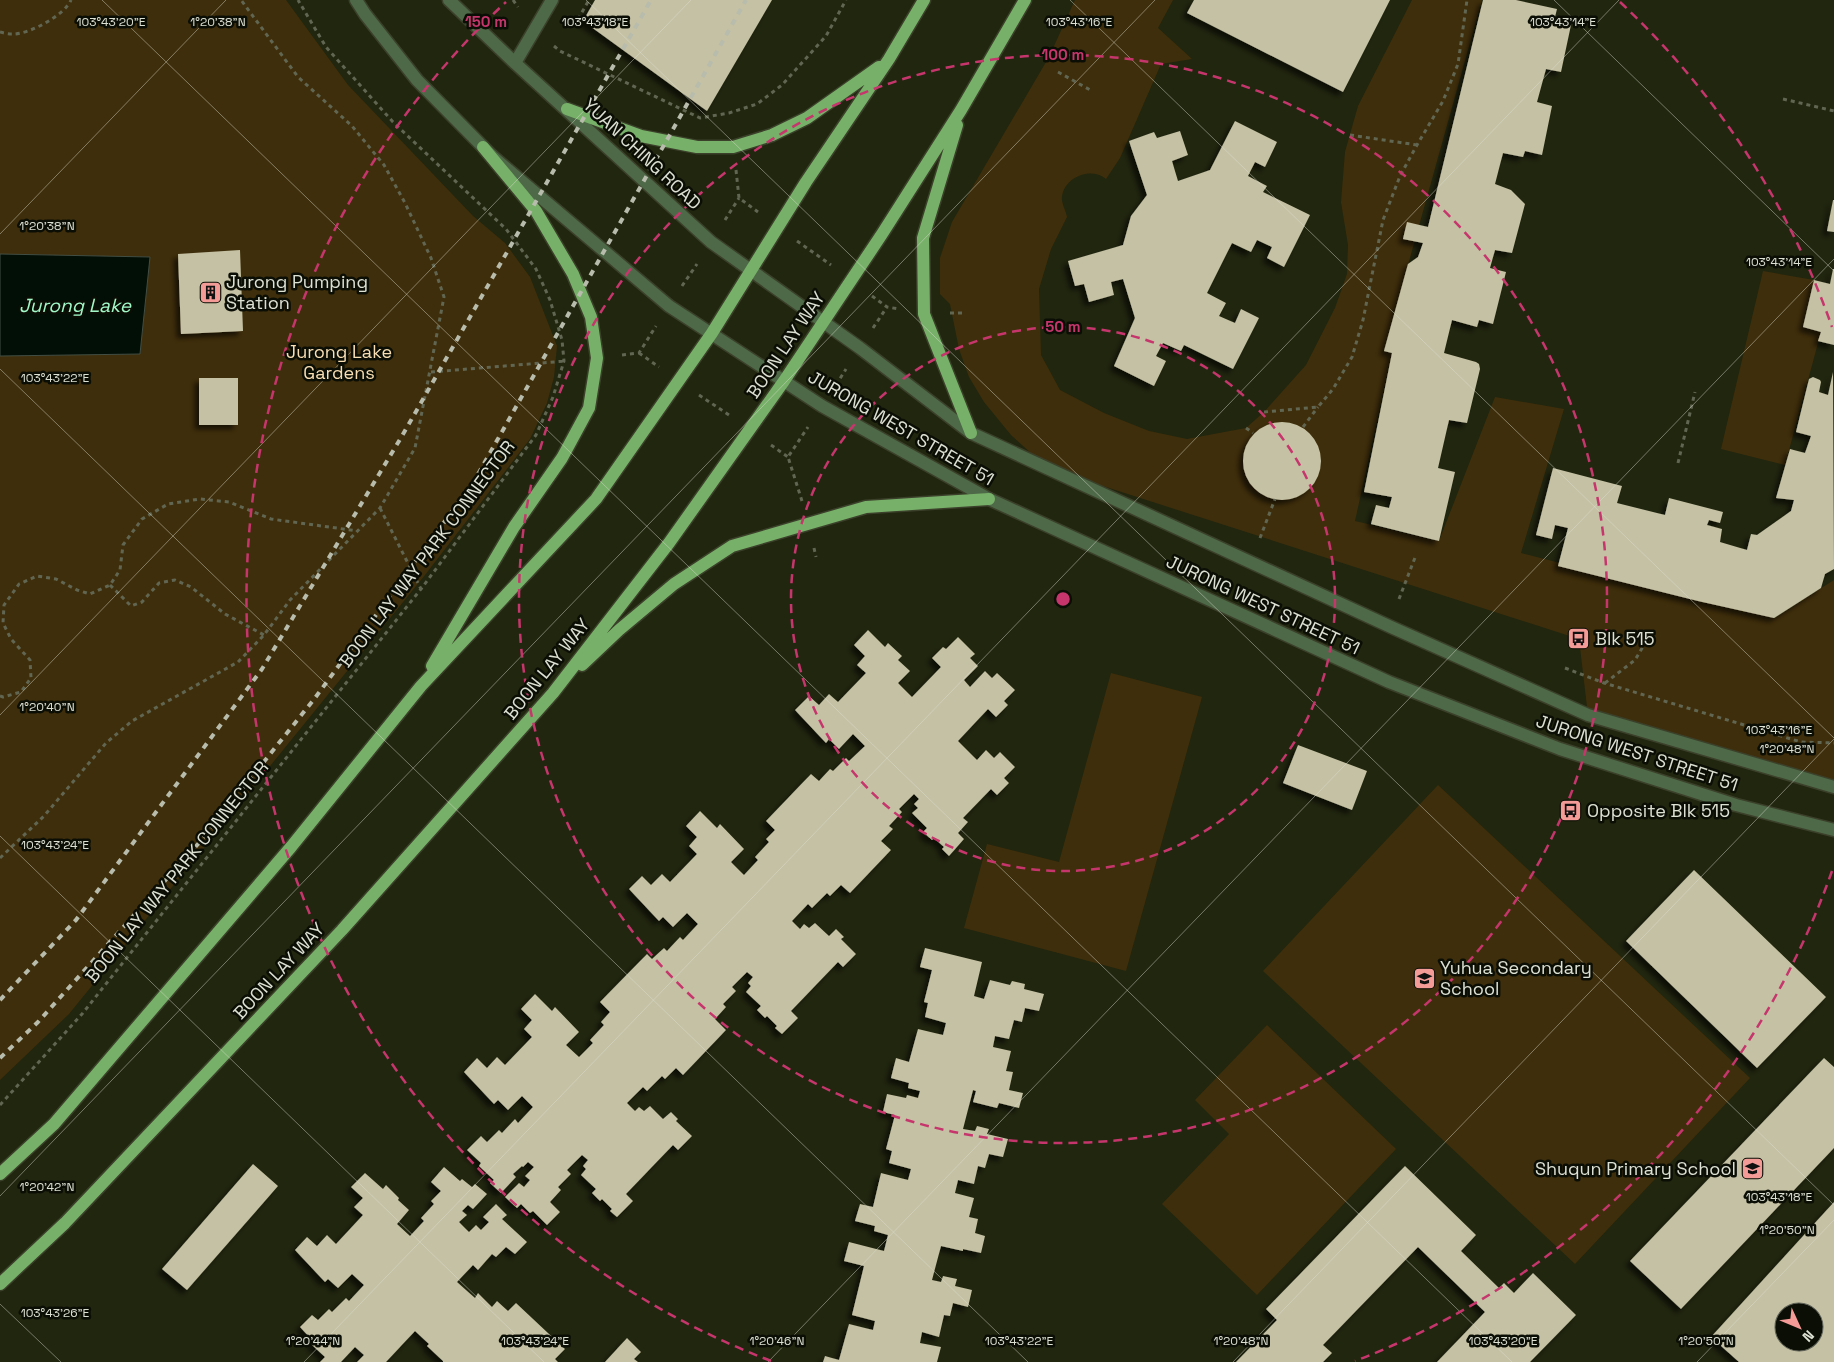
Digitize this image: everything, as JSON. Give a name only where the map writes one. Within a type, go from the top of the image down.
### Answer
[{"type":"main road","points":[[0,1174],[54,1124],[291,847],[421,686],[596,499],[712,333],[806,182],[888,59],[924,0]]},
{"type":"main road","name":"BOON LAY WAY","points":[[0,1284],[65,1223],[342,930],[553,693],[668,543],[784,381],[961,110],[1025,0]]},
{"type":"main road","points":[[567,109],[640,136],[697,147],[733,147],[772,135],[808,118],[877,69],[888,59]]},
{"type":"main road","points":[[961,110],[923,238],[924,314],[971,433]]},
{"type":"main road","points":[[421,686],[514,527],[562,458],[588,408],[597,358],[591,317],[572,274],[536,211],[483,147]]},
{"type":"main road","points":[[553,693],[619,630],[674,584],[732,546],[866,508],[990,498]]},
{"type":"street","points":[[356,0],[364,14],[417,80],[483,147],[669,306],[712,333]]},
{"type":"street","name":"YUAN CHING ROAD","points":[[449,0],[711,242],[823,321]]},
{"type":"street","points":[[515,63],[552,0]]},
{"type":"street","name":"JURONG WEST STREET 51","points":[[823,321],[971,433],[1391,627],[1588,715],[1834,786]]},
{"type":"street","name":"JURONG WEST STREET 51","points":[[712,333],[822,406],[990,498],[1389,682],[1560,749],[1736,805],[1834,830]]},
{"type":"path","points":[[0,32],[12,34],[45,24],[68,6],[71,0]]},
{"type":"path","points":[[0,858],[44,816],[106,743],[132,721],[238,662],[264,635],[290,600],[380,508],[415,448],[444,297],[431,258],[384,165],[352,126],[298,77],[241,0]]},
{"type":"path","name":"BOON LAY WAY PARK CONNECTOR","points":[[0,1105],[82,1014],[421,589],[536,434],[553,397],[564,362],[562,340],[550,300],[536,270],[506,229],[393,122],[326,47],[298,0]]},
{"type":"path","points":[[574,26],[589,0]]},
{"type":"path","points":[[560,51],[700,118],[729,113],[757,104],[782,85],[826,36],[846,0]]},
{"type":"path","points":[[1303,427],[1333,389],[1352,357],[1363,320],[1383,220],[1400,176],[1416,145],[1443,101],[1458,64],[1467,0]]},
{"type":"path","points":[[1058,72],[1092,91]]},
{"type":"path","points":[[1783,99],[1834,111]]},
{"type":"path","points":[[729,113],[739,198],[887,307],[924,314],[962,313]]},
{"type":"path","points":[[1350,135],[1416,145]]},
{"type":"path","points":[[638,353],[788,458]]},
{"type":"path","points":[[431,372],[564,362]]},
{"type":"path","points":[[1678,463],[1695,392]]},
{"type":"path","points":[[1264,412],[1318,407]]},
{"type":"path","points":[[1246,428],[1253,433]]},
{"type":"path","points":[[0,696],[3,697],[21,692],[31,678],[30,660],[11,639],[3,623],[4,605],[19,584],[37,576],[56,579],[77,590],[90,594],[110,585],[120,570],[123,545],[142,519],[168,504],[200,499],[230,502],[272,519],[358,531]]},
{"type":"path","points":[[1260,540],[1275,499]]},
{"type":"path","points":[[380,508],[421,589]]},
{"type":"path","points":[[1399,599],[1416,555]]},
{"type":"path","points":[[110,585],[131,606],[142,602],[159,583],[175,580],[190,587],[226,614],[264,635]]},
{"type":"path","points":[[1604,683],[1636,660],[1644,644]]},
{"type":"path","points":[[1565,668],[1604,683],[1801,742],[1834,743]]},
{"type":"green space","name":"Jurong Lake Gardens","points":[[0,0],[286,0],[348,85],[473,216],[505,243],[530,277],[557,346],[554,377],[547,403],[530,439],[425,575],[69,1014],[0,1080],[0,356],[140,354],[150,257],[0,254]]},
{"type":"green space","points":[[1075,0],[1173,0],[1158,28],[1192,59],[1161,64],[1120,158],[1106,179],[1092,173],[1085,174],[1077,176],[1066,186],[1062,201],[1067,217],[1051,249],[1039,289],[1041,355],[1060,390],[1104,413],[1149,431],[1187,439],[1246,428],[1264,412],[1306,365],[1335,308],[1347,274],[1348,245],[1341,202],[1345,152],[1358,106],[1412,0],[1482,0],[1384,351],[1392,353],[1355,521],[1439,541],[1495,397],[1564,409],[1521,553],[1774,618],[1834,580],[1834,786],[1588,715],[1579,639],[1047,468],[1011,435],[984,402],[969,377],[959,349],[950,304],[940,294],[940,258],[952,222],[1049,57]]},
{"type":"green space","points":[[1763,271],[1814,280],[1803,327],[1821,332],[1785,465],[1721,449]]},
{"type":"green space","points":[[1111,673],[1202,697],[1126,971],[964,928],[987,844],[1059,862]]},
{"type":"green space","points":[[1438,785],[1750,1078],[1575,1264],[1263,971]]},
{"type":"green space","points":[[1267,1025],[1396,1149],[1257,1295],[1162,1204],[1229,1134],[1195,1100]]},
{"type":"water","name":"Jurong Lake","points":[[0,254],[150,257],[140,354],[0,356]]},
{"type":"building","points":[[595,0],[772,0],[707,111],[583,21]]},
{"type":"building","points":[[1194,0],[1390,0],[1343,92],[1187,13]]},
{"type":"building","points":[[1483,0],[1516,0],[1557,9],[1554,21],[1571,25],[1561,72],[1546,69],[1537,102],[1552,106],[1542,155],[1525,151],[1523,157],[1503,153],[1495,184],[1511,190],[1525,204],[1512,253],[1495,250],[1490,268],[1506,272],[1493,324],[1479,320],[1477,327],[1452,320],[1444,353],[1476,362],[1479,364],[1480,369],[1467,423],[1449,420],[1438,468],[1455,472],[1439,541],[1371,524],[1376,505],[1389,508],[1392,497],[1364,492],[1392,353],[1384,351],[1408,264],[1418,257],[1423,243],[1403,239],[1407,222],[1428,227]]},
{"type":"building","points":[[1235,121],[1277,142],[1265,167],[1255,162],[1248,176],[1267,186],[1263,192],[1310,215],[1284,267],[1267,258],[1272,247],[1257,240],[1251,252],[1232,243],[1207,293],[1226,303],[1219,316],[1235,323],[1241,309],[1259,318],[1233,369],[1184,345],[1181,351],[1163,343],[1156,356],[1166,361],[1154,386],[1114,366],[1135,318],[1123,279],[1111,282],[1114,295],[1089,302],[1084,284],[1075,286],[1068,261],[1123,245],[1131,216],[1147,195],[1129,141],[1154,132],[1157,138],[1180,131],[1188,155],[1172,161],[1178,181],[1210,170]]},
{"type":"building","points":[[1834,200],[1834,232],[1827,231]]},
{"type":"building","name":"Jurong Pumping Station","points":[[240,250],[243,331],[181,334],[178,254]]},
{"type":"building","points":[[1833,269],[1834,345],[1818,341],[1821,332],[1803,327],[1814,280],[1830,284]]},
{"type":"building","points":[[1833,372],[1834,569],[1825,574],[1821,588],[1774,618],[1558,566],[1568,528],[1555,525],[1552,539],[1536,535],[1553,468],[1622,486],[1617,503],[1665,515],[1669,498],[1723,512],[1720,523],[1709,520],[1707,525],[1722,529],[1720,542],[1747,550],[1751,534],[1757,535],[1791,511],[1794,500],[1776,498],[1790,449],[1805,453],[1811,436],[1796,432],[1809,379],[1813,377],[1820,380],[1819,392],[1828,395]]},
{"type":"building","points":[[199,378],[238,378],[238,425],[199,425]]},
{"type":"building","points":[[1282,422],[1297,425],[1310,433],[1318,446],[1321,461],[1318,476],[1310,489],[1297,497],[1282,500],[1267,497],[1254,489],[1246,476],[1243,461],[1246,446],[1254,433],[1267,425]]},
{"type":"building","points":[[868,630],[885,647],[888,643],[902,656],[898,660],[910,671],[898,683],[912,697],[941,667],[932,658],[943,647],[946,649],[958,637],[975,654],[970,658],[978,666],[964,680],[970,687],[985,671],[992,678],[997,673],[1015,690],[1004,701],[1008,705],[996,717],[988,709],[958,741],[977,760],[986,750],[994,758],[1000,752],[1015,767],[1004,778],[1009,783],[997,795],[991,789],[963,818],[968,822],[958,833],[964,839],[949,856],[942,849],[944,847],[934,838],[932,840],[923,832],[927,828],[912,813],[918,808],[914,804],[919,799],[914,794],[899,809],[902,812],[889,826],[893,829],[881,841],[891,850],[850,893],[841,885],[830,896],[827,893],[812,908],[808,904],[792,921],[800,929],[804,924],[809,928],[815,923],[829,936],[836,929],[844,937],[841,939],[856,954],[843,967],[838,962],[791,1011],[798,1018],[782,1034],[775,1028],[777,1026],[767,1016],[765,1018],[757,1010],[761,1006],[746,992],[751,986],[748,983],[753,977],[747,972],[732,987],[736,991],[723,1004],[726,1007],[715,1019],[726,1030],[683,1075],[676,1068],[665,1079],[662,1076],[647,1091],[643,1087],[627,1103],[635,1111],[639,1107],[644,1111],[650,1106],[663,1119],[671,1112],[678,1119],[676,1121],[692,1136],[678,1150],[673,1145],[626,1194],[633,1201],[617,1217],[610,1211],[612,1209],[602,1199],[600,1201],[592,1193],[596,1189],[581,1175],[586,1169],[583,1166],[588,1160],[582,1155],[567,1170],[571,1174],[558,1187],[561,1190],[550,1202],[560,1212],[547,1225],[533,1211],[530,1213],[521,1204],[517,1208],[505,1197],[519,1183],[524,1187],[530,1180],[525,1176],[534,1167],[528,1162],[522,1166],[513,1174],[516,1177],[501,1193],[490,1183],[494,1180],[479,1166],[481,1163],[467,1150],[481,1136],[487,1142],[499,1130],[502,1133],[515,1119],[518,1123],[533,1107],[522,1096],[508,1110],[498,1100],[494,1104],[464,1072],[477,1058],[487,1068],[497,1057],[505,1065],[532,1037],[524,1029],[532,1020],[521,1009],[535,994],[552,1011],[555,1007],[579,1032],[566,1045],[579,1057],[593,1043],[590,1040],[604,1025],[601,1022],[610,1012],[600,1002],[647,954],[652,959],[664,948],[667,951],[680,937],[683,940],[698,924],[687,913],[673,927],[663,917],[659,921],[629,889],[642,876],[651,885],[662,874],[670,882],[697,854],[689,846],[697,837],[686,826],[700,811],[717,828],[720,824],[744,849],[731,862],[744,875],[758,860],[755,857],[769,842],[766,839],[775,830],[766,821],[811,774],[819,781],[830,769],[833,771],[846,758],[849,761],[865,746],[853,734],[839,749],[829,739],[826,743],[795,710],[809,696],[819,705],[829,694],[838,702],[866,673],[857,665],[865,656],[854,645]]},
{"type":"building","points":[[1298,745],[1367,771],[1352,810],[1283,783]]},
{"type":"building","points":[[1694,870],[1826,997],[1757,1068],[1626,941]]},
{"type":"building","points":[[925,948],[982,962],[974,996],[984,999],[990,980],[1010,985],[1012,981],[1025,984],[1024,989],[1044,994],[1039,1011],[1025,1008],[1022,1022],[1014,1020],[1009,1039],[995,1036],[993,1047],[1011,1051],[1006,1071],[1013,1072],[1009,1090],[1023,1093],[1019,1108],[999,1103],[997,1108],[973,1102],[976,1091],[973,1090],[963,1129],[975,1131],[977,1126],[989,1129],[987,1134],[1008,1139],[1003,1157],[989,1154],[985,1168],[978,1166],[974,1184],[958,1180],[955,1193],[974,1198],[969,1217],[978,1219],[975,1233],[985,1236],[981,1253],[941,1246],[932,1280],[941,1282],[943,1276],[957,1279],[955,1286],[972,1290],[968,1307],[953,1303],[950,1316],[944,1315],[939,1337],[922,1332],[920,1343],[941,1347],[937,1362],[823,1362],[825,1356],[839,1360],[849,1324],[873,1330],[875,1321],[852,1315],[864,1266],[844,1261],[849,1242],[884,1251],[888,1235],[874,1231],[875,1226],[855,1221],[860,1204],[873,1207],[881,1173],[908,1180],[911,1169],[889,1163],[892,1151],[886,1149],[895,1115],[883,1112],[887,1094],[906,1098],[907,1095],[918,1098],[920,1091],[908,1088],[909,1083],[891,1078],[896,1058],[909,1062],[918,1029],[943,1035],[946,1023],[925,1017],[928,1003],[924,1002],[932,970],[920,967]]},
{"type":"building","points":[[1824,1058],[1834,1067],[1834,1148],[1681,1309],[1630,1261]]},
{"type":"building","points":[[253,1164],[278,1186],[187,1290],[162,1269]]},
{"type":"building","points":[[1405,1166],[1476,1235],[1461,1251],[1499,1288],[1504,1283],[1514,1293],[1533,1273],[1576,1315],[1530,1362],[1437,1362],[1485,1312],[1418,1247],[1323,1345],[1332,1353],[1323,1362],[1236,1362],[1277,1320],[1266,1309]]},
{"type":"building","points":[[444,1167],[460,1181],[462,1179],[472,1187],[475,1184],[487,1194],[473,1209],[468,1205],[462,1211],[467,1215],[459,1222],[469,1232],[476,1225],[481,1230],[489,1222],[483,1217],[496,1204],[507,1215],[502,1219],[527,1242],[515,1254],[506,1247],[496,1257],[492,1254],[478,1270],[473,1265],[457,1282],[475,1298],[478,1293],[492,1307],[497,1301],[508,1311],[516,1303],[565,1349],[555,1359],[558,1362],[443,1362],[427,1346],[429,1344],[415,1331],[386,1362],[357,1362],[364,1355],[355,1347],[341,1362],[320,1362],[325,1357],[311,1344],[313,1341],[300,1327],[312,1315],[318,1320],[329,1309],[332,1312],[346,1298],[349,1301],[364,1285],[352,1274],[338,1288],[328,1279],[325,1282],[295,1250],[307,1237],[317,1246],[327,1235],[336,1244],[363,1215],[354,1207],[363,1198],[351,1187],[365,1173],[383,1189],[386,1185],[409,1210],[397,1224],[410,1236],[424,1221],[421,1218],[434,1204],[431,1201],[441,1191],[431,1182]]},
{"type":"building","points":[[1834,1202],[1834,1362],[1739,1362],[1711,1337]]},
{"type":"building","points":[[627,1338],[641,1352],[634,1359],[638,1362],[605,1362]]},
{"type":"railway","points":[[0,1000],[76,920],[262,669],[402,436],[651,0]]},
{"type":"railway","points":[[0,1058],[38,1022],[198,844],[315,698],[473,483],[746,0]]},
{"type":"place","name":"Jurong Pumping Station","points":[[210,292]]},
{"type":"place","name":"Blk 515","points":[[1579,639]]},
{"type":"place","name":"Opposite Blk 515","points":[[1571,811]]},
{"type":"place","name":"Yuhua Secondary School","points":[[1424,978]]},
{"type":"place","name":"Shuqun Primary School","points":[[1752,1169]]}]
